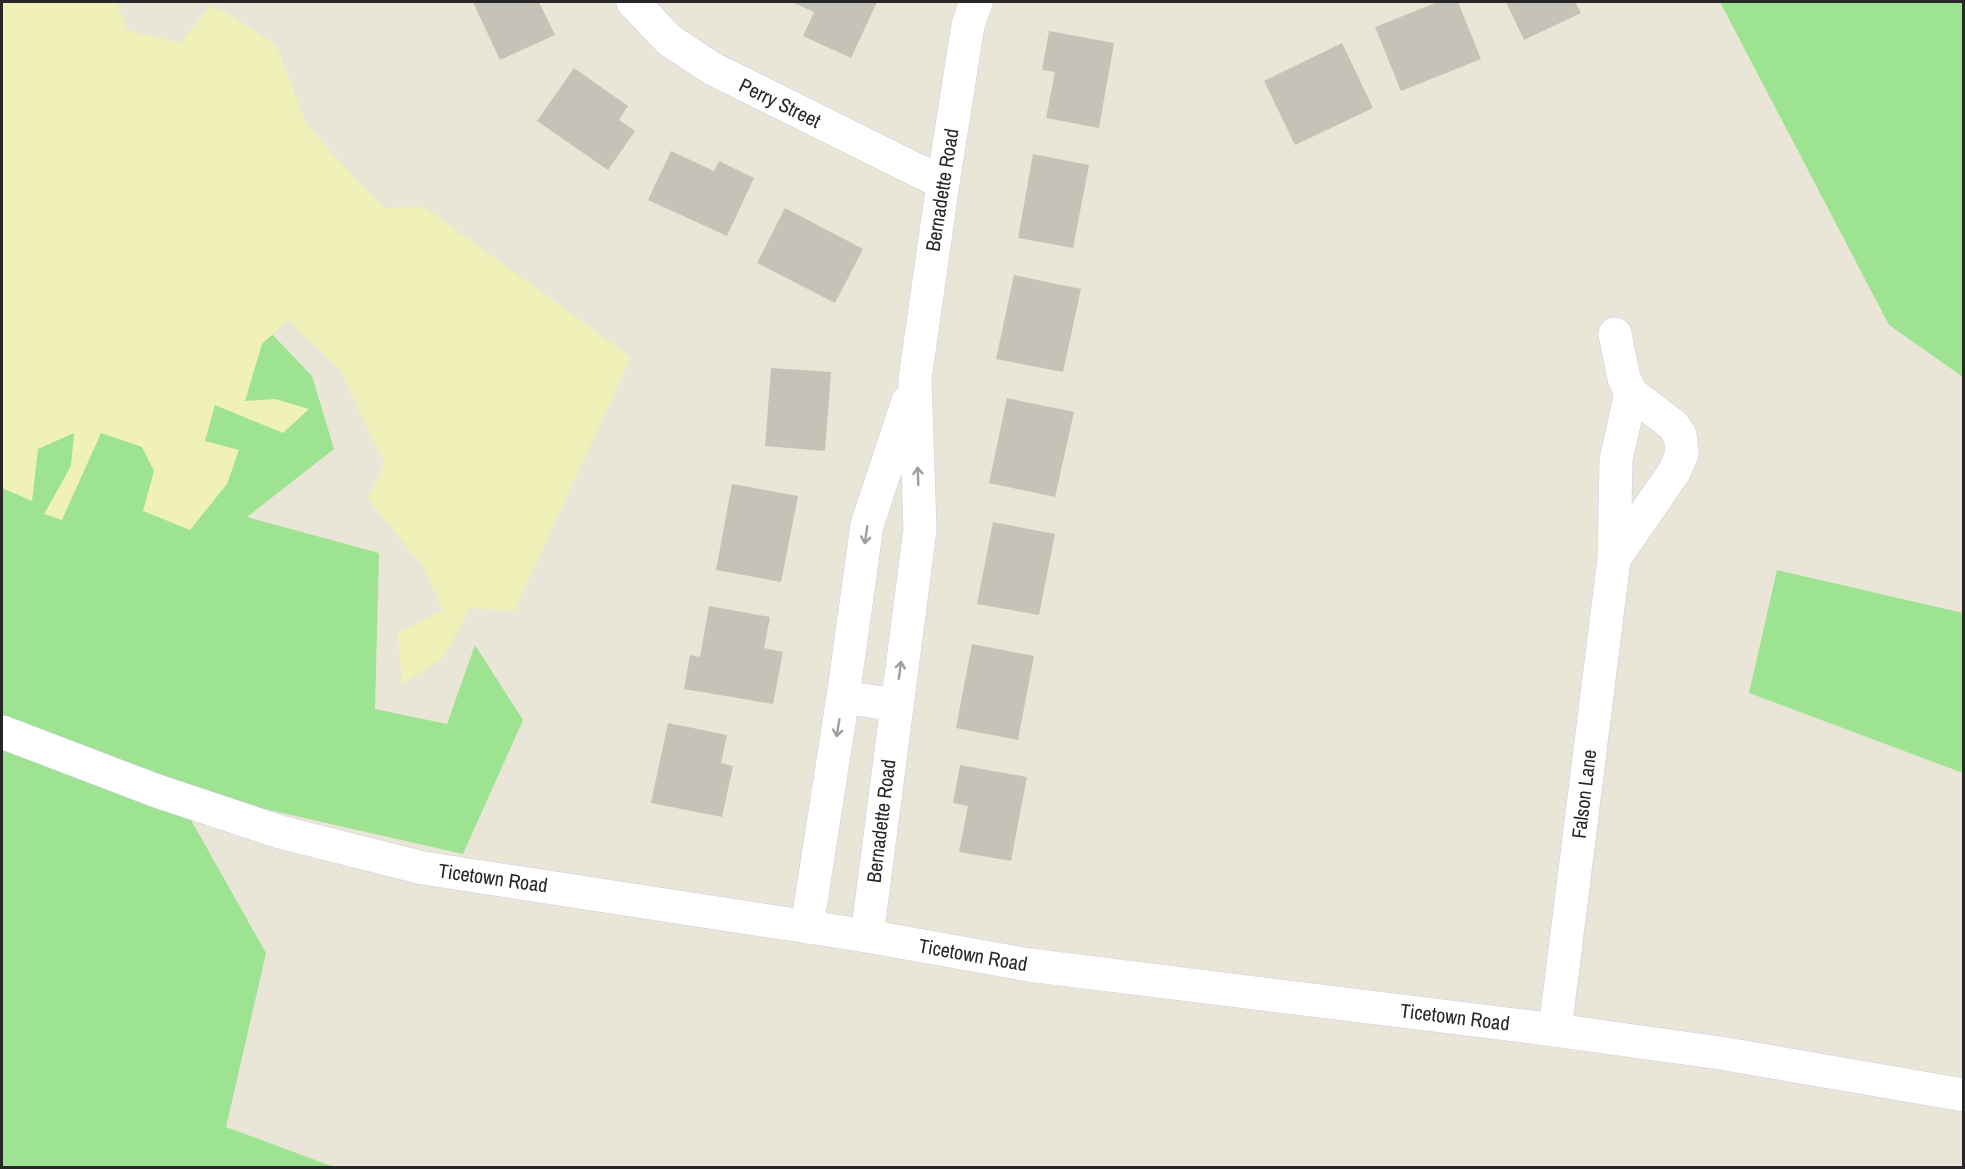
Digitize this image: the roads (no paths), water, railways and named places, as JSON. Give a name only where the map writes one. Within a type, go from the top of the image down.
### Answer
[{"type":"street","name":"Perry Street","points":[[633,2],[669,40],[712,69],[943,183]]},
{"type":"street","name":"Bernadette Road","points":[[867,936],[920,530],[915,380],[943,183],[969,25],[976,2]]},
{"type":"street","points":[[1615,334],[1624,378],[1631,393]]},
{"type":"street","name":"Bernadette Road","points":[[807,927],[867,525],[915,380]]},
{"type":"street","name":"Falson Lane","points":[[1554,1030],[1614,559],[1616,460],[1631,393],[1673,425],[1680,435],[1682,454],[1674,472],[1614,559]]},
{"type":"street","points":[[843,697],[896,705]]},
{"type":"street","name":"Ticetown Road","points":[[2,732],[157,791],[280,832],[423,868],[867,936],[1029,964],[1720,1053],[1964,1095]]}]
